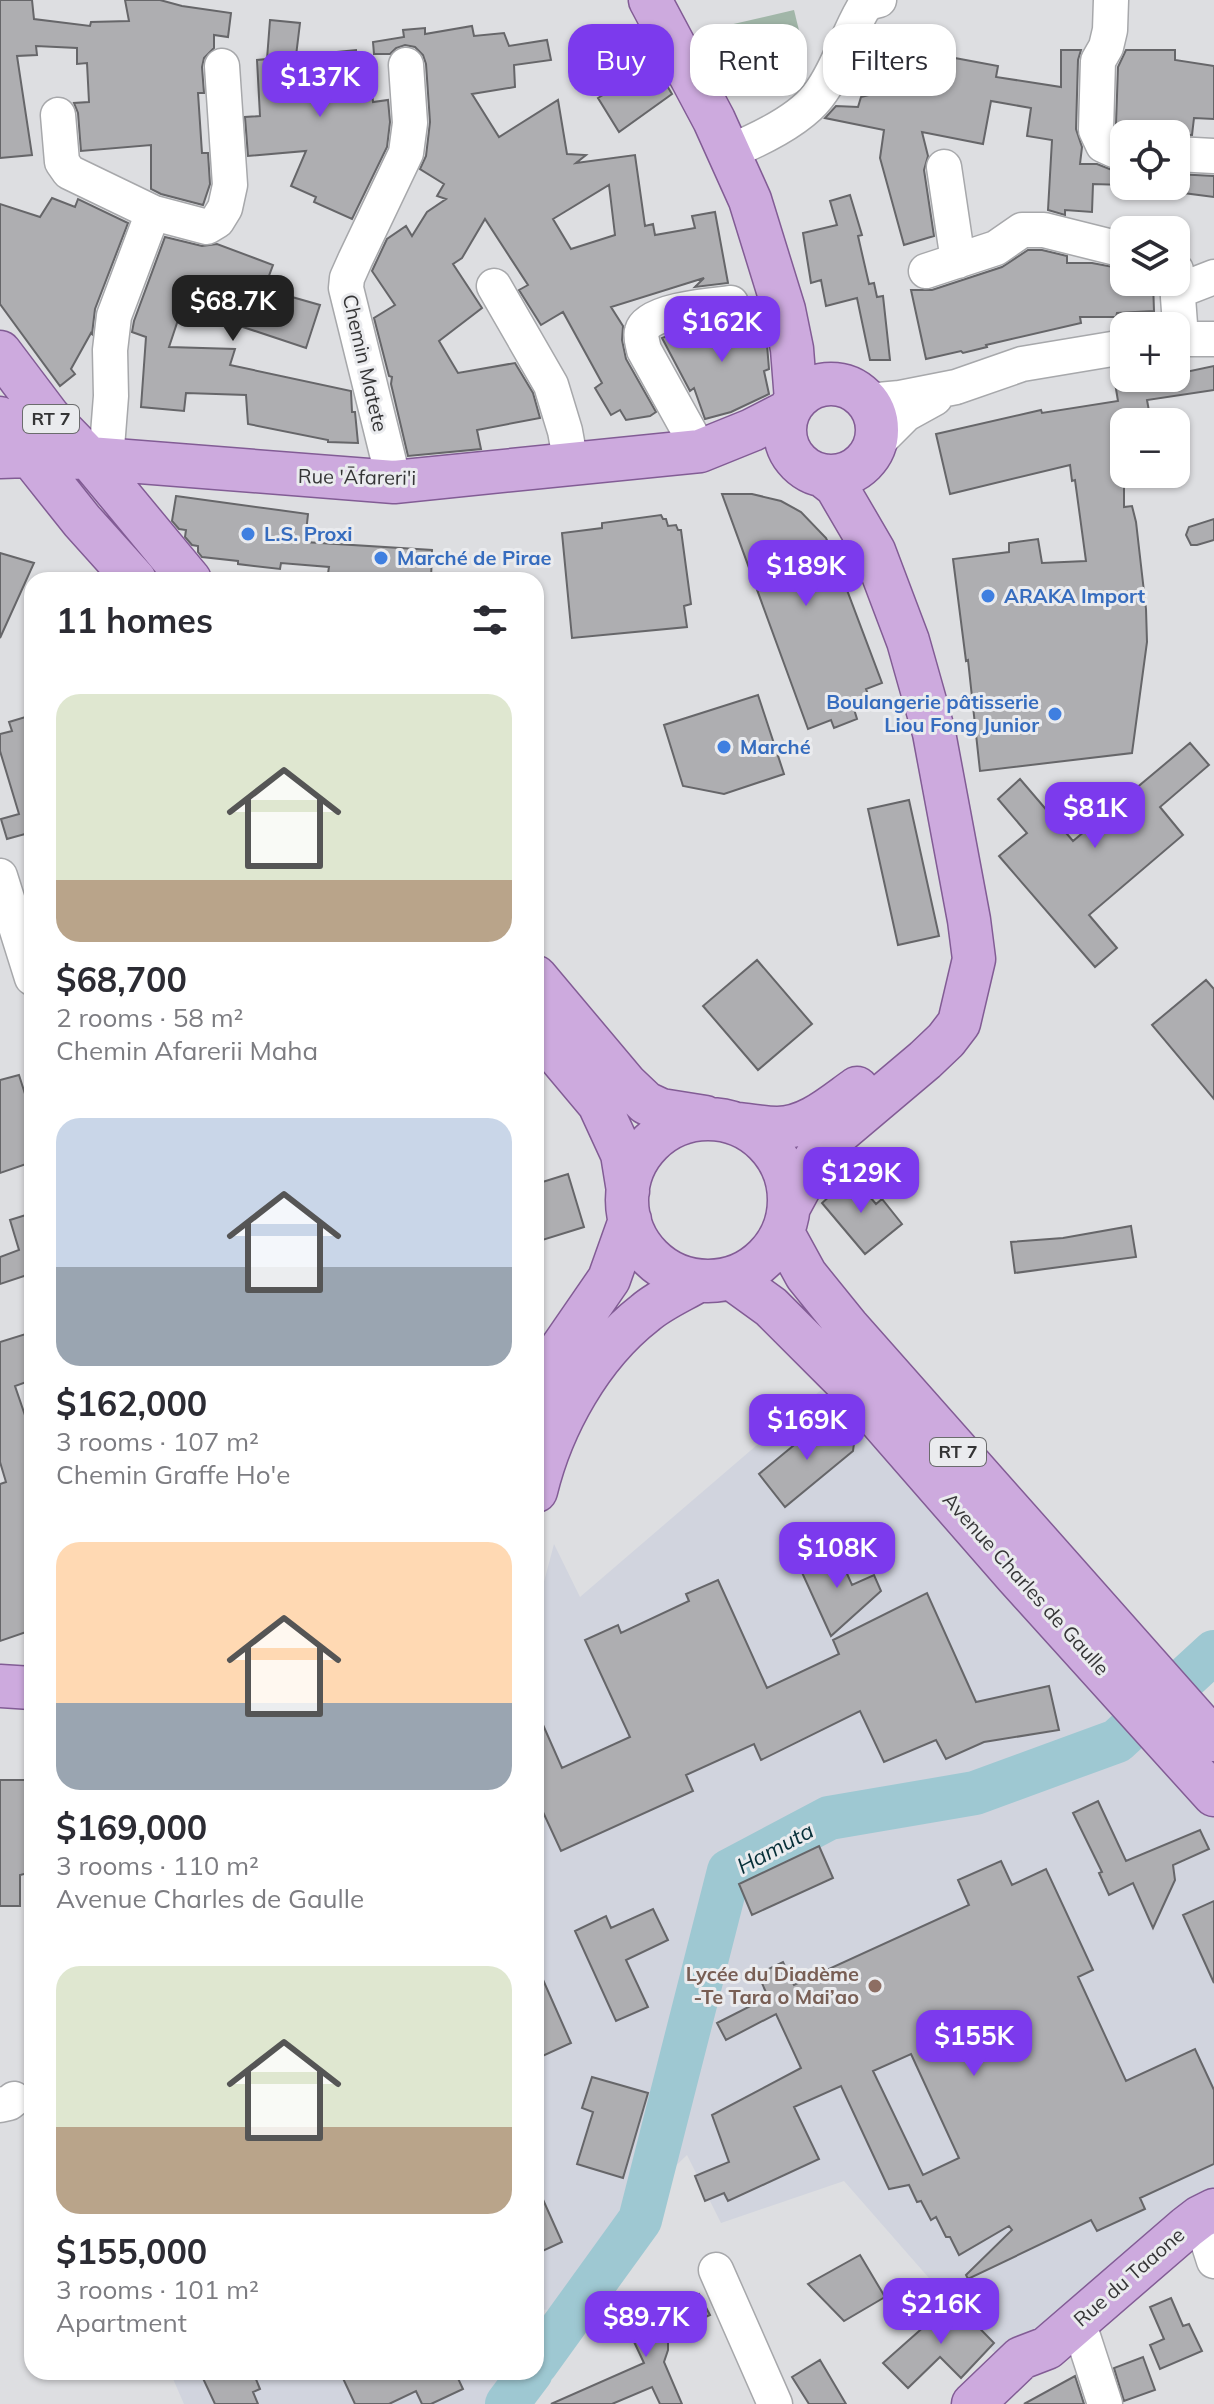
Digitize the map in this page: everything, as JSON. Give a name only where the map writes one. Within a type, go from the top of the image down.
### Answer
[{"type":"main road","points":[[544,1463],[574,1397],[604,1352],[646,1312],[714,1279],[756,1266],[767,1256],[815,1159],[835,1136],[946,1040],[959,1023],[974,959],[934,733],[908,641],[874,551],[836,486],[795,458],[787,442],[785,424],[793,405],[793,358],[784,310],[750,200],[660,17]]},
{"type":"main road","points":[[784,310],[877,422],[866,500],[874,551]]},
{"type":"main road","name":"RT 7","points":[[0,352],[49,417],[97,459],[150,533],[183,572]]},
{"type":"main road","points":[[793,405],[817,386],[855,393]]},
{"type":"main road","name":"Rue 'Āfareri'i","points":[[706,448],[752,430],[793,405]]},
{"type":"main road","name":"RT 7","points":[[0,418],[14,456],[82,521],[128,572]]},
{"type":"main road","name":"Rue 'Āfareri'i","points":[[14,456],[97,459],[394,482],[706,448],[758,450],[815,473]]},
{"type":"main road","points":[[815,473],[840,476],[857,469],[873,450]]},
{"type":"main road","points":[[150,533],[148,516],[151,496],[159,479],[180,466]]},
{"type":"main road","name":"RT 7","points":[[544,987],[626,1084],[646,1103],[661,1110],[728,1122],[754,1133],[777,1157],[785,1173],[789,1189],[786,1220]]},
{"type":"main road","points":[[544,1376],[609,1279],[637,1161],[658,1136],[686,1122],[728,1122],[777,1128],[793,1127],[817,1117],[913,1045],[967,993]]},
{"type":"main road","name":"RT 7","points":[[544,1039],[599,1104],[622,1154],[629,1205],[639,1242],[655,1261],[675,1274],[714,1279]]},
{"type":"main road","name":"Avenue Charles de Gaulle","points":[[786,1220],[806,1275],[1131,1674],[1171,1718],[1214,1795]]},
{"type":"main road","name":"Avenue Charles de Gaulle","points":[[714,1279],[771,1307],[852,1388],[1016,1576],[1131,1674]]},
{"type":"main road","points":[[0,1686],[24,1688]]},
{"type":"main road","name":"Avenue Charles de Gaulle","points":[[1171,1718],[1214,1740]]},
{"type":"main road","name":"Rue du Taaone","points":[[973,2404],[1021,2358],[1047,2348],[1207,2214]]},
{"type":"main road","name":"Rue du Taaone","points":[[1010,2404],[1029,2382],[1047,2348]]},
{"type":"street","points":[[729,152],[755,141],[812,104],[823,90],[864,7],[879,0]]},
{"type":"street","points":[[1110,148],[1103,145],[1096,130],[1098,61],[1106,47],[1110,30],[1111,0]]},
{"type":"street","name":"Chemin Matete","points":[[394,482],[346,288],[347,278],[406,153],[410,123],[406,65]]},
{"type":"street","points":[[58,115],[62,162],[69,172],[154,213],[207,227],[217,221],[225,208],[230,185],[222,66]]},
{"type":"street","points":[[1190,155],[1214,156]]},
{"type":"street","points":[[944,167],[942,266],[996,248],[1022,230],[1044,230],[1110,246]]},
{"type":"street","points":[[97,459],[111,396],[110,350],[114,316],[154,213]]},
{"type":"street","points":[[1190,279],[1214,277]]},
{"type":"street","points":[[494,286],[551,385],[571,464]]},
{"type":"street","points":[[706,448],[644,350],[641,338],[644,326],[651,319],[731,303]]},
{"type":"street","points":[[855,393],[900,398],[956,387],[1022,364],[1110,349]]},
{"type":"street","points":[[873,450],[906,414],[956,387]]},
{"type":"street","points":[[0,876],[24,952]]},
{"type":"street","points":[[1207,2214],[1214,2261]]},
{"type":"street","points":[[716,2270],[775,2404]]},
{"type":"street","points":[[1078,2321],[1105,2404]]},
{"type":"shaded area","name":"Lycée du Diadème -Te Tara o Mai’ao","points":[[821,1390],[1214,1818],[1214,2191],[1013,2374],[844,2181],[721,2223],[687,2155],[659,2182],[550,2310],[544,2310],[544,1582],[554,1544],[580,1597]]},
{"type":"shaded area","points":[[174,2380],[502,2380],[487,2404],[184,2404]]},
{"type":"green space","points":[[794,10],[797,24],[733,24]]},
{"type":"building","points":[[0,0],[32,0],[34,19],[90,26],[91,22],[129,21],[125,0],[160,0],[231,13],[228,37],[214,35],[214,48],[204,58],[204,93],[198,93],[202,153],[208,153],[210,184],[203,205],[151,189],[151,145],[81,151],[78,113],[74,103],[89,102],[87,63],[77,64],[77,48],[36,46],[37,55],[17,56],[32,155],[0,158]]},
{"type":"building","points":[[270,20],[300,23],[296,56],[356,50],[357,61],[369,59],[373,102],[388,100],[390,122],[387,147],[352,219],[314,202],[316,197],[291,186],[306,151],[248,156],[245,117],[260,116],[257,60],[267,59]]},
{"type":"building","points":[[472,26],[474,36],[504,33],[509,46],[547,40],[551,60],[514,65],[515,87],[472,94],[499,137],[558,100],[567,154],[586,155],[576,163],[635,155],[645,226],[653,224],[655,235],[695,228],[692,216],[715,212],[728,283],[695,287],[704,278],[611,307],[623,326],[626,359],[656,412],[650,416],[626,420],[620,410],[611,415],[595,388],[602,383],[563,312],[541,325],[519,290],[528,285],[485,219],[462,258],[453,264],[482,308],[439,341],[458,373],[515,363],[533,393],[540,418],[477,430],[481,449],[408,456],[392,377],[389,376],[374,318],[395,305],[372,271],[387,239],[406,226],[412,236],[427,212],[446,199],[437,196],[444,184],[420,169],[426,156],[430,122],[423,55],[415,47],[405,45],[390,54],[374,54],[373,42],[404,37],[403,30],[425,28],[425,34]],"holes":[[[609,185],[615,235],[571,249],[553,219]]]},
{"type":"building","points":[[1061,50],[1081,50],[1076,129],[1082,147],[1080,164],[1097,164],[1110,169],[1110,185],[1093,184],[1092,212],[1065,210],[1065,215],[1048,210],[1052,140],[1027,136],[1031,108],[991,101],[983,144],[922,132],[928,156],[924,170],[934,236],[904,245],[880,158],[884,130],[825,118],[836,106],[858,107],[861,97],[865,96],[956,96],[956,58],[998,66],[996,77],[1061,87]]},
{"type":"building","points":[[1126,50],[1175,50],[1175,60],[1214,66],[1214,119],[1194,118],[1192,135],[1190,120],[1116,120],[1118,67]]},
{"type":"building","points":[[601,96],[669,96],[619,132],[598,98]]},
{"type":"building","points":[[1190,175],[1214,176],[1214,197],[1190,194]]},
{"type":"building","points":[[850,195],[862,235],[858,236],[869,284],[874,283],[877,297],[883,296],[890,360],[870,360],[857,298],[826,306],[821,280],[811,283],[803,233],[837,225],[830,201]]},
{"type":"building","points":[[52,198],[75,207],[78,199],[128,223],[95,309],[92,334],[71,369],[75,374],[60,386],[0,304],[0,204],[40,217]]},
{"type":"building","points":[[165,237],[202,246],[217,244],[273,265],[264,289],[320,305],[306,348],[228,322],[232,310],[186,296],[169,347],[235,349],[230,365],[351,391],[358,443],[328,442],[248,424],[246,395],[186,393],[184,411],[141,407],[146,337],[132,332]]},
{"type":"building","points":[[1028,250],[1067,256],[1067,263],[1110,266],[1110,296],[1153,296],[1154,311],[1110,312],[1110,317],[1080,317],[1081,323],[963,353],[926,359],[911,290],[932,290],[1002,267]]},
{"type":"building","points":[[750,304],[763,346],[767,345],[769,369],[764,371],[769,394],[731,412],[705,419],[694,388],[690,391],[662,338],[686,329],[734,323],[749,312]]},
{"type":"building","points":[[1214,366],[1214,390],[1147,400],[1148,408],[1110,408],[1110,488],[1124,488],[1124,507],[1132,506],[1146,609],[1147,642],[1132,753],[980,771],[953,559],[1009,552],[1009,543],[1038,539],[1042,563],[1086,561],[1075,480],[1072,481],[1070,465],[950,494],[936,434],[1041,410],[1042,413],[1118,401],[1116,392],[1190,392],[1190,371]]},
{"type":"building","points":[[722,494],[752,494],[781,501],[801,512],[826,538],[882,683],[866,689],[871,702],[854,709],[857,719],[834,728],[831,720],[808,729]]},
{"type":"building","points":[[176,496],[308,514],[305,542],[432,550],[431,572],[328,572],[329,567],[281,563],[280,569],[202,557],[198,546],[192,545],[185,537],[186,530],[179,529],[172,521]]},
{"type":"building","points":[[661,515],[668,526],[676,525],[681,530],[691,604],[684,606],[687,627],[572,638],[562,533],[602,528],[602,523]]},
{"type":"building","points":[[1214,519],[1214,540],[1191,545],[1186,535],[1189,527]]},
{"type":"building","points":[[0,553],[34,563],[30,572],[24,572],[24,585],[0,638]]},
{"type":"building","points":[[758,695],[784,774],[724,794],[683,786],[664,725]]},
{"type":"building","points":[[24,717],[24,834],[7,839],[1,819],[19,814],[0,751],[0,734],[12,731],[9,722]]},
{"type":"building","points":[[1190,743],[1209,765],[1160,807],[1183,835],[1089,915],[1117,948],[1095,967],[999,856],[1027,833],[998,799],[1020,779],[1073,841]]},
{"type":"building","points":[[909,800],[939,936],[898,945],[868,809]]},
{"type":"building","points":[[757,960],[812,1024],[758,1070],[703,1006]]},
{"type":"building","points":[[1206,980],[1214,989],[1214,1099],[1152,1025]]},
{"type":"building","points":[[19,1075],[24,1091],[24,1165],[0,1173],[0,1080]]},
{"type":"building","points":[[568,1174],[584,1227],[544,1240],[544,1182]]},
{"type":"building","points":[[852,1176],[876,1204],[882,1199],[902,1224],[865,1254],[822,1203]]},
{"type":"building","points":[[24,1216],[24,1276],[0,1284],[0,1257],[19,1250],[10,1220]]},
{"type":"building","points":[[1131,1226],[1136,1257],[1015,1273],[1011,1242],[1063,1238]]},
{"type":"building","points":[[24,1334],[24,1383],[15,1386],[24,1412],[24,1633],[0,1641],[0,1484],[6,1482],[0,1462],[0,1342]]},
{"type":"building","points":[[827,1418],[840,1435],[855,1436],[853,1451],[785,1507],[759,1474]]},
{"type":"building","points":[[836,1549],[852,1585],[874,1575],[881,1591],[831,1636],[799,1566]]},
{"type":"building","points":[[718,1580],[767,1688],[839,1654],[833,1640],[927,1593],[976,1702],[1049,1686],[1059,1730],[984,1742],[946,1759],[936,1740],[884,1762],[860,1711],[761,1760],[754,1744],[686,1775],[693,1791],[561,1851],[544,1814],[544,1727],[562,1768],[630,1737],[585,1640],[618,1625],[621,1633],[689,1601],[686,1594]]},
{"type":"building","points":[[0,1780],[24,1780],[24,1874],[20,1875],[20,1906],[0,1906]]},
{"type":"building","points":[[1098,1801],[1126,1861],[1200,1830],[1209,1849],[1173,1865],[1175,1880],[1153,1928],[1133,1883],[1109,1895],[1099,1873],[1102,1872],[1073,1813]]},
{"type":"building","points":[[819,1846],[833,1878],[752,1915],[739,1884]]},
{"type":"building","points":[[1001,1861],[1012,1885],[1046,1869],[1093,1970],[1078,1977],[1126,2081],[1195,2049],[1214,2090],[1214,2164],[1140,2198],[1145,2209],[1097,2231],[1091,2220],[968,2279],[966,2275],[1012,2230],[1009,2226],[959,2255],[936,2217],[931,2220],[921,2201],[917,2202],[909,2185],[889,2189],[841,2086],[794,2107],[819,2159],[728,2201],[724,2193],[705,2201],[695,2176],[729,2162],[712,2115],[801,2068],[776,2014],[726,2040],[717,2023],[768,1997],[758,1974],[783,1962],[794,1985],[969,1905],[958,1880]],"holes":[[[911,2054],[959,2158],[923,2175],[873,2071]]]},
{"type":"building","points":[[1214,1901],[1214,1983],[1183,1915]]},
{"type":"building","points":[[653,1909],[668,1940],[626,1960],[648,2007],[616,2021],[575,1931],[606,1916],[611,1928]]},
{"type":"building","points":[[544,1982],[571,2043],[544,2055]]},
{"type":"building","points":[[592,2077],[648,2093],[623,2178],[577,2164],[593,2112],[582,2108]]},
{"type":"building","points":[[544,2202],[562,2242],[544,2250]]},
{"type":"building","points":[[860,2255],[885,2297],[844,2321],[808,2284]]},
{"type":"building","points":[[699,2294],[710,2315],[668,2334],[664,2362],[682,2404],[660,2404],[652,2387],[612,2404],[551,2404],[644,2363],[627,2327]]},
{"type":"building","points":[[1171,2298],[1183,2326],[1189,2324],[1202,2351],[1160,2369],[1150,2345],[1164,2339],[1150,2307]]},
{"type":"building","points":[[953,2301],[994,2343],[961,2378],[940,2357],[908,2388],[883,2363]]},
{"type":"building","points":[[1143,2357],[1155,2390],[1124,2401],[1114,2368]]},
{"type":"building","points":[[820,2360],[846,2404],[809,2404],[792,2377]]},
{"type":"building","points":[[1075,2376],[1084,2404],[1024,2404]]},
{"type":"building","points":[[204,2380],[256,2380],[260,2389],[253,2392],[258,2404],[215,2404]]},
{"type":"building","points":[[344,2380],[459,2380],[463,2389],[431,2404],[422,2404],[416,2391],[389,2404],[355,2404]]},
{"type":"waterway","name":"Hamuta","points":[[544,2353],[640,2220],[729,1871],[829,1818],[975,1793],[1117,1741],[1214,1652]]},
{"type":"waterway","name":"Hamuta","points":[[507,2404],[525,2380]]},
{"type":"place","name":"L.S. Proxi","points":[[248,534]]},
{"type":"place","name":"Marché de Pirae","points":[[381,558]]},
{"type":"place","name":"ARAKA Import","points":[[988,596]]},
{"type":"place","name":"Boulangerie pâtisserie Liou Fong Junior","points":[[1055,714]]},
{"type":"place","name":"Marché","points":[[724,747]]},
{"type":"place","name":"Lycée du Diadème -Te Tara o Mai’ao","points":[[875,1986]]}]
